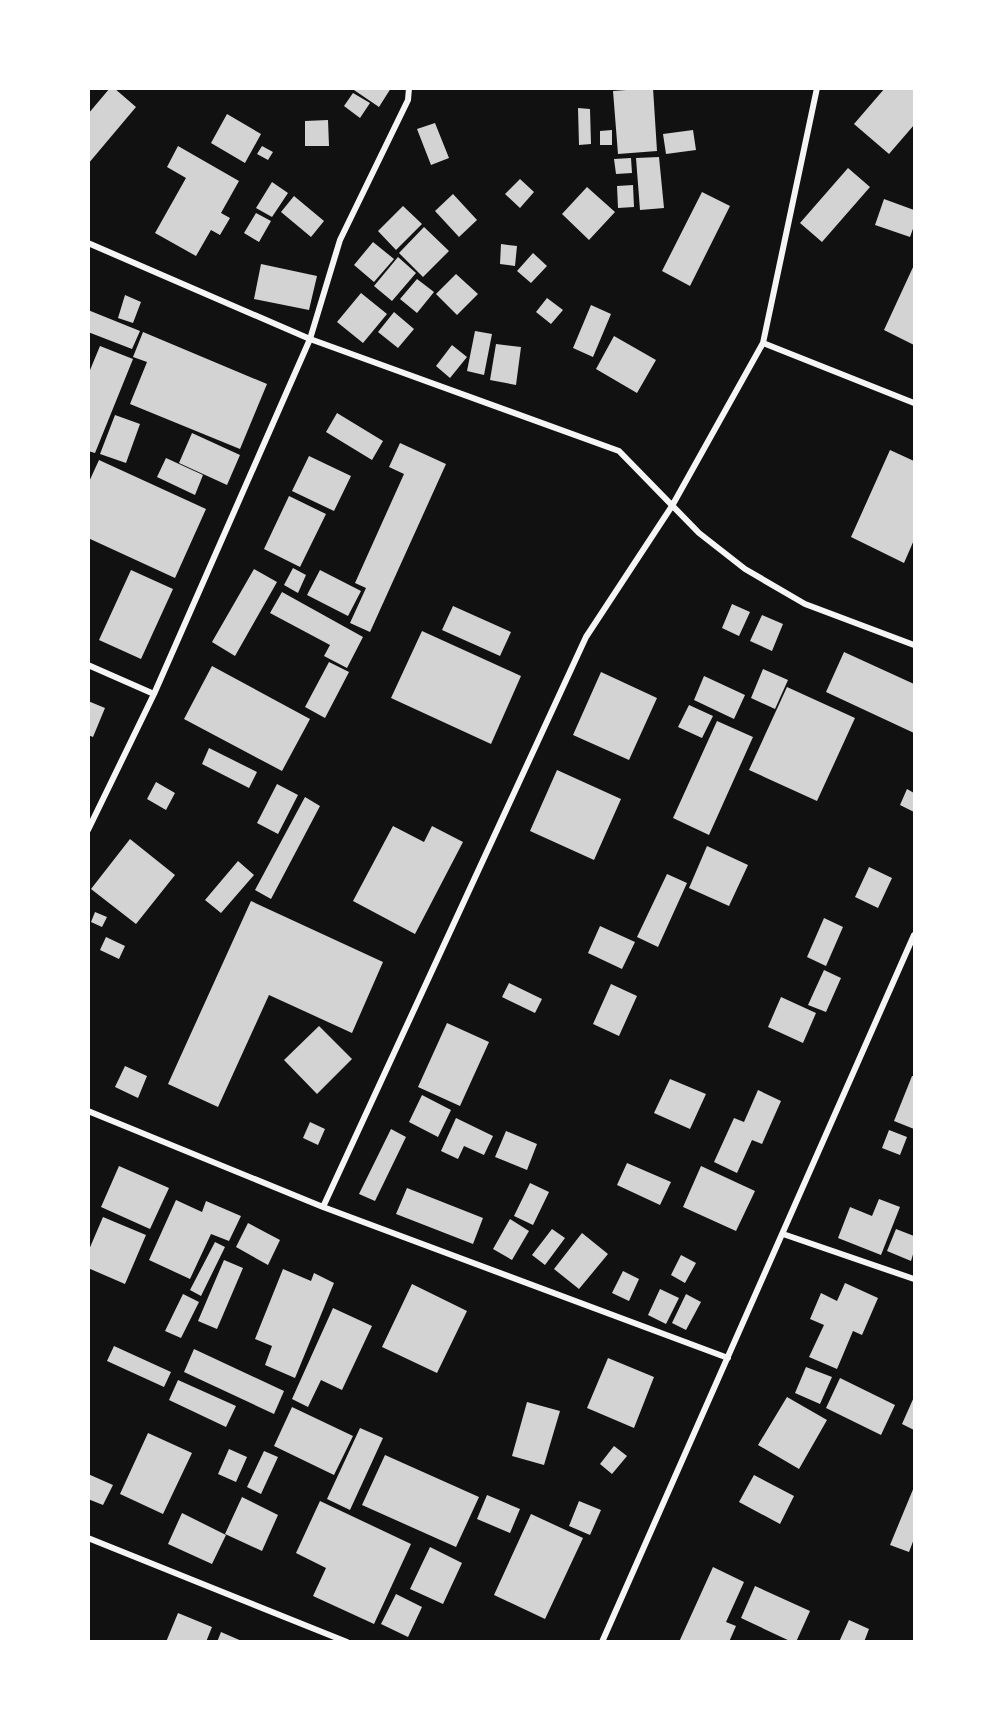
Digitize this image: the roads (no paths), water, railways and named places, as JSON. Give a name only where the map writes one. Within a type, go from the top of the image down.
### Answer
[{"type":"street","points":[[88,830],[154,694],[310,339],[340,240],[408,100],[410,88]]},
{"type":"street","points":[[323,1207],[586,637],[672,506],[763,343],[817,88]]},
{"type":"street","points":[[88,243],[310,339],[619,451],[699,533],[745,569],[805,604],[915,645]]},
{"type":"street","points":[[763,343],[915,403]]},
{"type":"street","points":[[88,665],[154,694]]},
{"type":"street","points":[[602,1641],[915,935]]},
{"type":"street","points":[[88,1111],[323,1207],[728,1358]]},
{"type":"street","points":[[783,1234],[915,1278]]},
{"type":"street","points":[[88,1538],[347,1641]]}]
